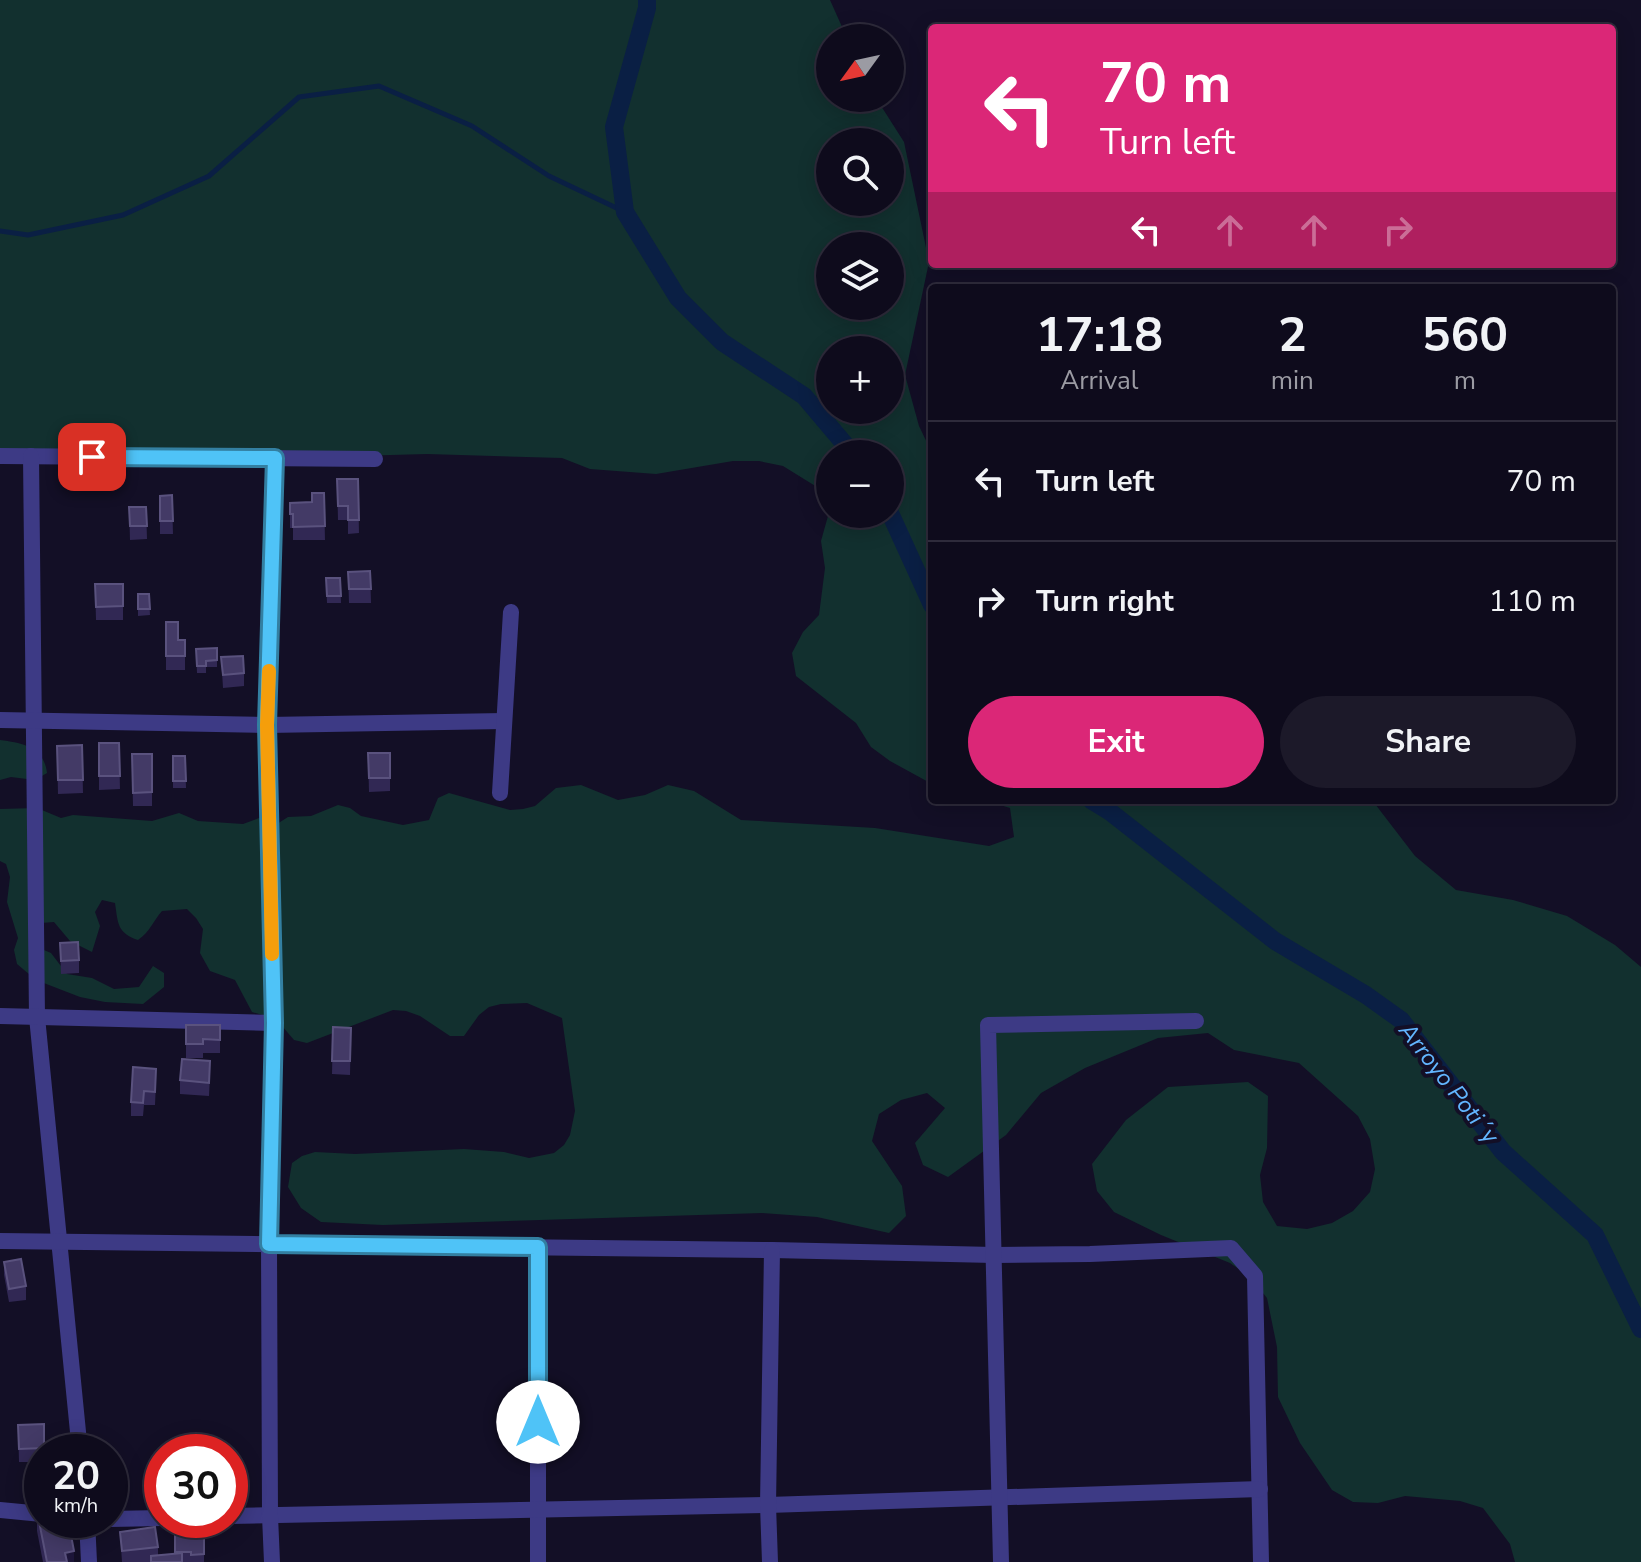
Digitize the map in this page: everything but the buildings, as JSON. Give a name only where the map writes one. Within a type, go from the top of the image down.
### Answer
[{"type":"street","points":[[0,456],[375,459]]},
{"type":"street","points":[[31,456],[37,1017],[78,1434]]},
{"type":"street","points":[[272,1562],[269,1244],[274,1023],[267,725],[275,458]]},
{"type":"street","points":[[500,793],[511,612]]},
{"type":"street","points":[[0,720],[267,725],[504,721]]},
{"type":"street","points":[[0,1016],[274,1023]]},
{"type":"street","points":[[1001,1562],[988,1025],[1196,1021]]},
{"type":"street","points":[[0,1241],[994,1255],[1231,1248],[1255,1276],[1261,1562]]},
{"type":"street","points":[[538,1247],[538,1562]]},
{"type":"street","points":[[770,1562],[772,1250]]},
{"type":"street","points":[[248,1516],[999,1499],[1260,1489]]},
{"type":"street","points":[[0,1510],[24,1512]]},
{"type":"street","points":[[88,1538],[89,1562]]},
{"type":"green space","points":[[0,0],[830,0],[841,24],[816,24],[816,112],[885,112],[895,128],[816,128],[816,216],[904,216],[904,142],[928,257],[905,375],[919,426],[928,445],[928,782],[871,747],[856,723],[796,676],[792,653],[803,632],[819,615],[825,568],[821,541],[825,528],[904,528],[904,440],[816,440],[816,486],[783,466],[759,461],[733,461],[656,474],[590,469],[562,458],[427,454],[282,458],[0,454]]},
{"type":"green space","points":[[0,740],[24,745],[37,752],[47,773],[35,780],[11,777],[0,780]]},
{"type":"green space","points":[[581,785],[618,800],[645,795],[668,785],[694,791],[741,820],[875,828],[989,846],[1014,837],[1010,808],[997,804],[1375,804],[1415,856],[1456,890],[1513,900],[1567,916],[1615,945],[1641,967],[1641,1562],[1515,1562],[1510,1544],[1483,1508],[1460,1501],[1405,1496],[1378,1503],[1353,1502],[1332,1490],[1300,1443],[1278,1397],[1277,1347],[1267,1298],[1249,1276],[1230,1263],[1114,1212],[1097,1191],[1092,1164],[1126,1120],[1168,1087],[1248,1082],[1268,1096],[1267,1148],[1260,1175],[1263,1202],[1277,1226],[1307,1229],[1332,1223],[1353,1211],[1370,1192],[1375,1169],[1370,1139],[1358,1116],[1299,1063],[1234,1050],[1208,1033],[1158,1038],[1085,1068],[1041,1093],[1006,1135],[948,1177],[923,1165],[915,1143],[945,1108],[927,1093],[901,1100],[879,1114],[872,1141],[902,1186],[906,1216],[889,1233],[817,1217],[762,1213],[383,1225],[321,1222],[301,1208],[288,1187],[292,1163],[302,1156],[315,1152],[355,1154],[464,1149],[504,1152],[529,1158],[554,1153],[564,1145],[570,1135],[575,1111],[562,1018],[527,1003],[501,1004],[489,1007],[479,1015],[464,1036],[450,1036],[420,1016],[393,1010],[307,1043],[294,1040],[276,1019],[252,1012],[235,980],[210,971],[200,953],[203,929],[187,909],[162,911],[138,940],[122,930],[115,903],[102,900],[95,912],[100,926],[92,952],[70,941],[54,922],[41,923],[39,948],[51,953],[67,974],[92,978],[114,989],[139,987],[153,966],[164,973],[164,987],[143,1004],[80,997],[36,980],[17,964],[14,950],[18,938],[7,902],[10,877],[6,864],[0,861],[0,809],[37,808],[61,818],[73,815],[152,821],[179,813],[198,821],[243,824],[259,818],[277,824],[288,817],[311,816],[338,805],[350,808],[361,816],[403,825],[429,820],[438,798],[449,793],[510,810],[535,806],[556,788]]},
{"type":"waterway","name":"Arroyo Poti´y","points":[[647,0],[614,127],[625,212],[678,298],[722,342],[804,396],[841,440]]},
{"type":"waterway","points":[[0,231],[28,235],[123,215],[209,176],[299,97],[379,86],[472,126],[549,176],[625,212]]},
{"type":"waterway","name":"Arroyo Poti´y","points":[[897,528],[928,596]]},
{"type":"waterway","name":"Arroyo Poti´y","points":[[1098,804],[1275,941],[1366,995],[1401,1020],[1503,1152],[1595,1235],[1641,1329]]},
{"type":"slow traffic","points":[[269,671],[267,725],[272,954]]},
{"type":"route","points":[[92,457],[275,458],[267,725],[274,1023],[269,1244],[538,1247],[538,1422]]}]
